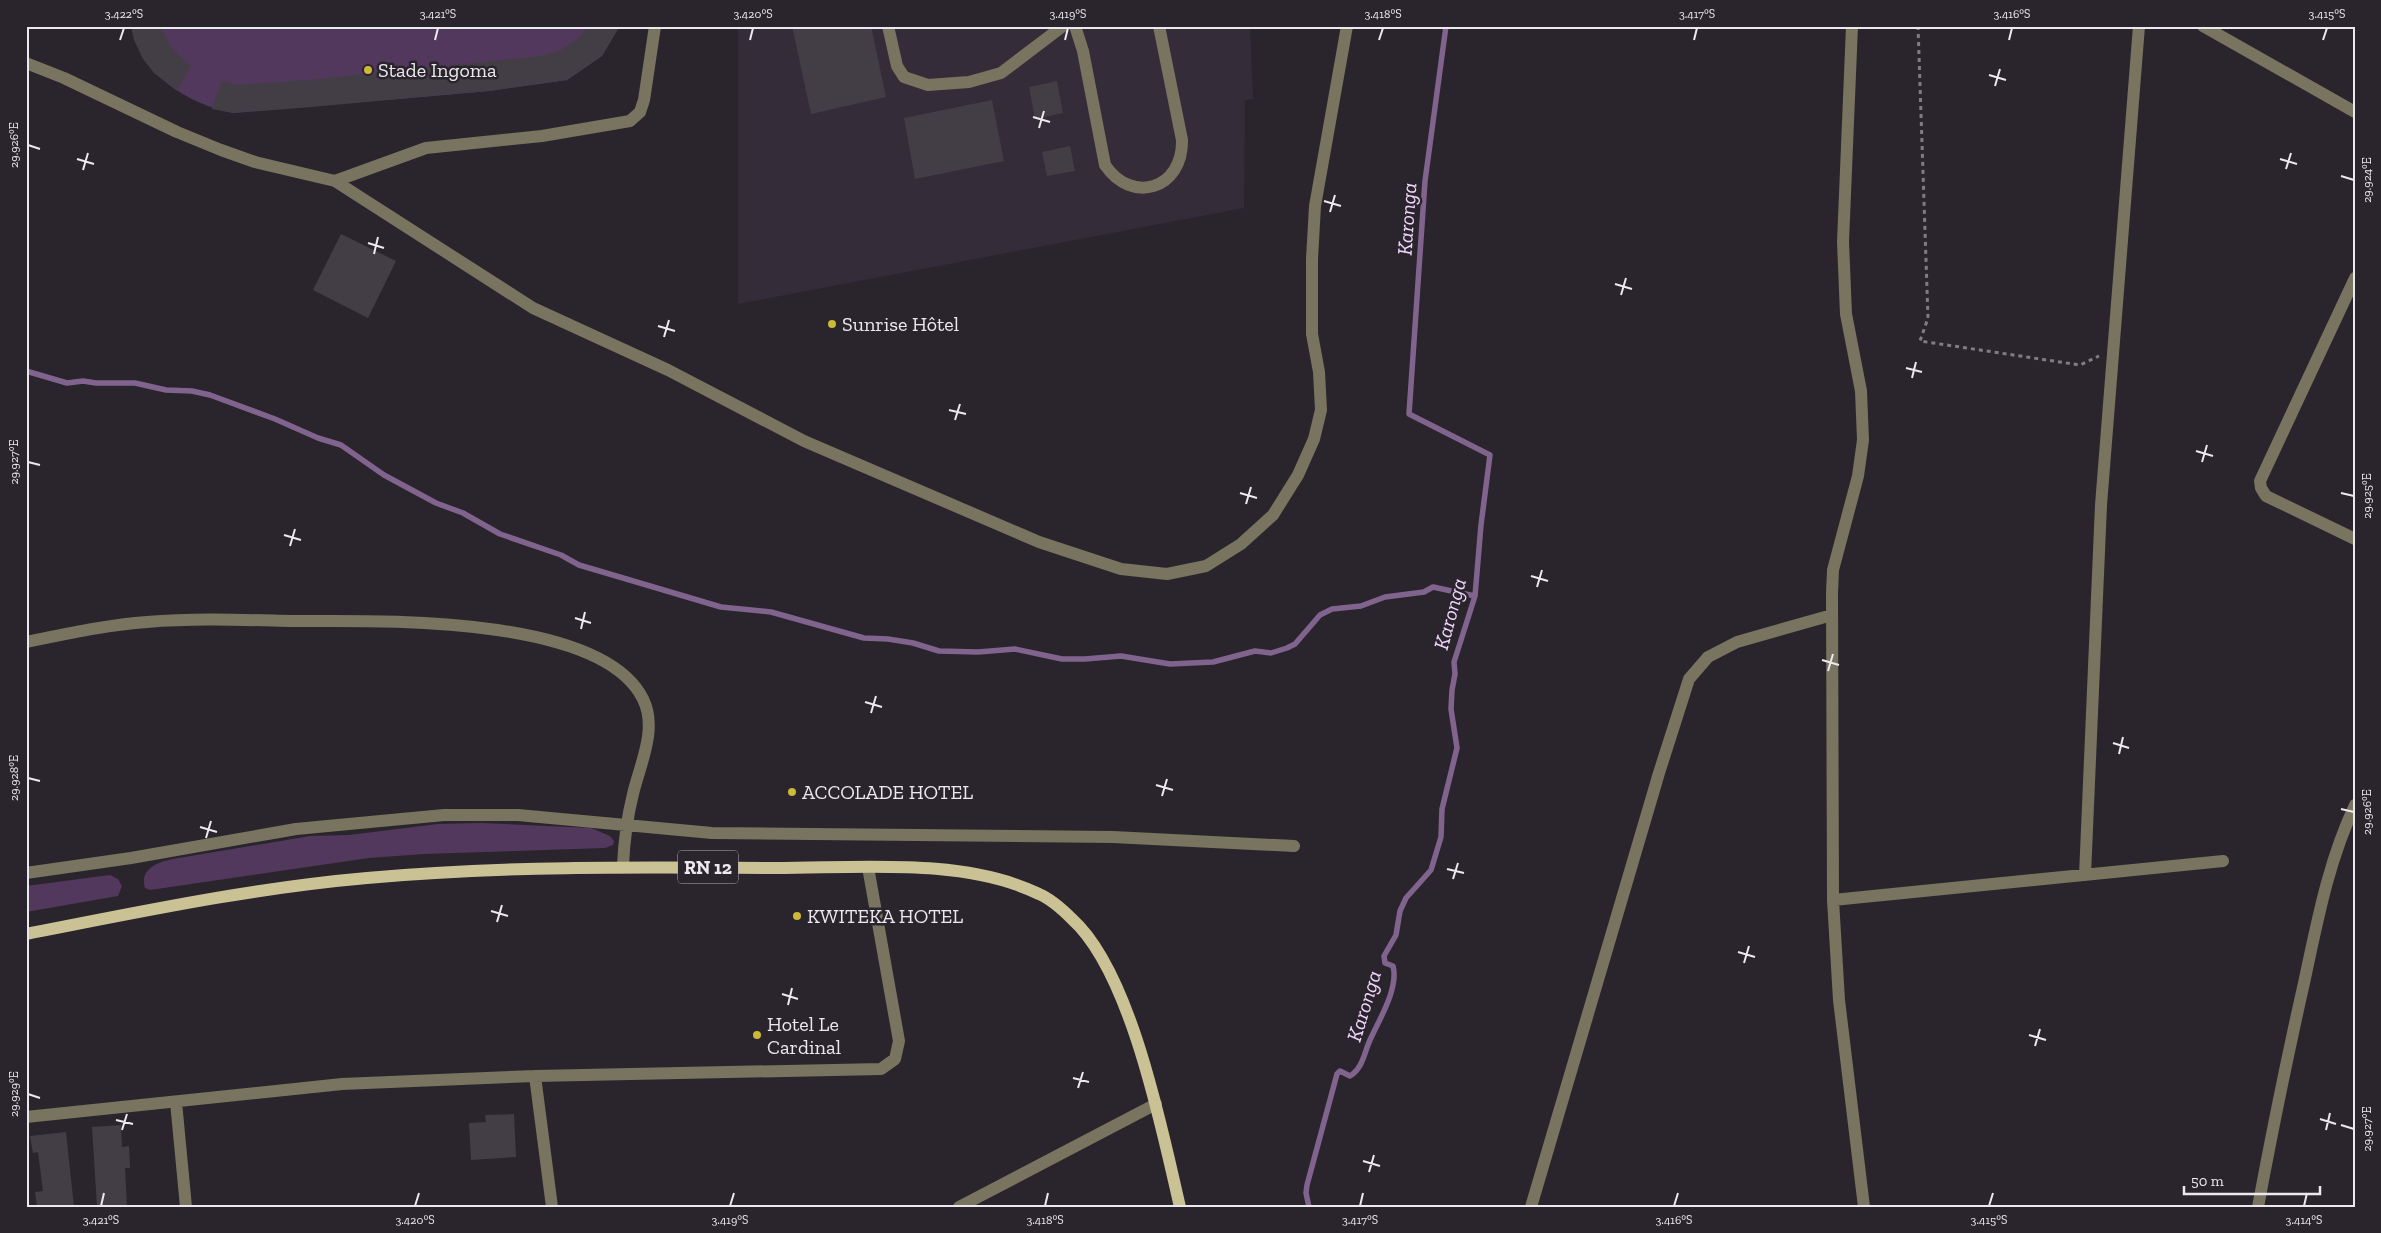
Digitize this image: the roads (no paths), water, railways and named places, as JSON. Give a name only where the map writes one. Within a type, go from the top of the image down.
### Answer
[{"type":"main road","name":"RN 12","points":[[26,934],[167,906],[316,884],[450,872],[623,866],[868,867],[942,869],[988,876],[1042,895],[1075,921],[1097,951],[1115,982],[1156,1104],[1180,1207]]},
{"type":"street","points":[[335,181],[426,148],[542,136],[630,121],[640,112],[644,100],[655,26]]},
{"type":"street","points":[[888,26],[897,66],[904,77],[928,85],[969,82],[1001,73],[1062,26]]},
{"type":"street","points":[[1075,26],[1083,51],[1105,165],[1112,175],[1121,182],[1137,188],[1151,187],[1162,183],[1172,175],[1178,165],[1182,152],[1182,140],[1159,26]]},
{"type":"street","points":[[26,63],[64,78],[177,132],[221,150],[279,169],[335,181],[532,308],[668,370],[804,440],[1039,542],[1121,569],[1167,574],[1206,566],[1241,544],[1273,515],[1298,475],[1314,438],[1321,410],[1319,372],[1312,334],[1314,206],[1347,26]]},
{"type":"street","points":[[1852,26],[1843,242],[1846,314],[1861,391],[1863,440],[1858,476],[1833,570],[1832,900],[1839,1000],[1864,1207]]},
{"type":"street","points":[[2085,874],[2101,505],[2139,26]]},
{"type":"street","points":[[2203,26],[2355,112]]},
{"type":"street","points":[[2355,278],[2260,480],[2261,488],[2266,496],[2355,540]]},
{"type":"street","points":[[1531,1207],[1659,773],[1689,679],[1708,657],[1737,642],[1832,615]]},
{"type":"street","points":[[26,642],[107,627],[147,622],[381,621],[471,625],[534,636],[569,646],[618,670],[633,682],[644,700],[649,719],[648,737],[627,826],[623,866]]},
{"type":"street","points":[[2258,1207],[2277,1107],[2321,904],[2331,865],[2355,805]]},
{"type":"street","points":[[26,873],[131,858],[296,829],[375,820],[444,815],[518,815],[601,821],[627,826],[712,833],[1113,837],[1294,846]]},
{"type":"street","points":[[1832,900],[2223,861]]},
{"type":"street","points":[[26,1117],[342,1084],[535,1076],[881,1069],[895,1060],[899,1041],[868,867]]},
{"type":"street","points":[[535,1076],[552,1207]]},
{"type":"street","points":[[176,1102],[186,1207]]},
{"type":"street","points":[[959,1207],[1156,1104]]},
{"type":"waterway","name":"Karonga","points":[[1309,1207],[1306,1193],[1307,1185],[1337,1074],[1340,1071],[1350,1076],[1358,1069],[1363,1060],[1391,994],[1394,975],[1393,966],[1385,963],[1384,956],[1396,935],[1400,911],[1406,898],[1431,870],[1441,837],[1442,809],[1457,748],[1451,709],[1455,674],[1454,662],[1475,596],[1481,525],[1490,455],[1409,414],[1425,181],[1446,26]]},
{"type":"waterway","points":[[26,371],[67,383],[83,381],[135,383],[166,390],[192,391],[210,395],[275,419],[318,438],[341,445],[384,475],[436,503],[463,513],[500,534],[561,555],[579,565],[721,607],[771,612],[864,638],[913,643],[939,651],[978,652],[1015,649],[1062,659],[1121,656],[1170,664],[1213,662],[1255,651],[1271,653],[1287,648],[1295,644],[1320,615],[1332,609],[1361,606],[1385,597],[1424,592],[1433,587],[1475,596]]},
{"type":"place","name":"Stade Ingoma","points":[[368,70]]},
{"type":"place","name":"Sunrise Hôtel","points":[[832,324]]},
{"type":"place","name":"ACCOLADE HOTEL","points":[[792,792]]},
{"type":"place","name":"KWITEKA HOTEL","points":[[797,916]]},
{"type":"place","name":"Hotel Le Cardinal","points":[[757,1035]]}]
